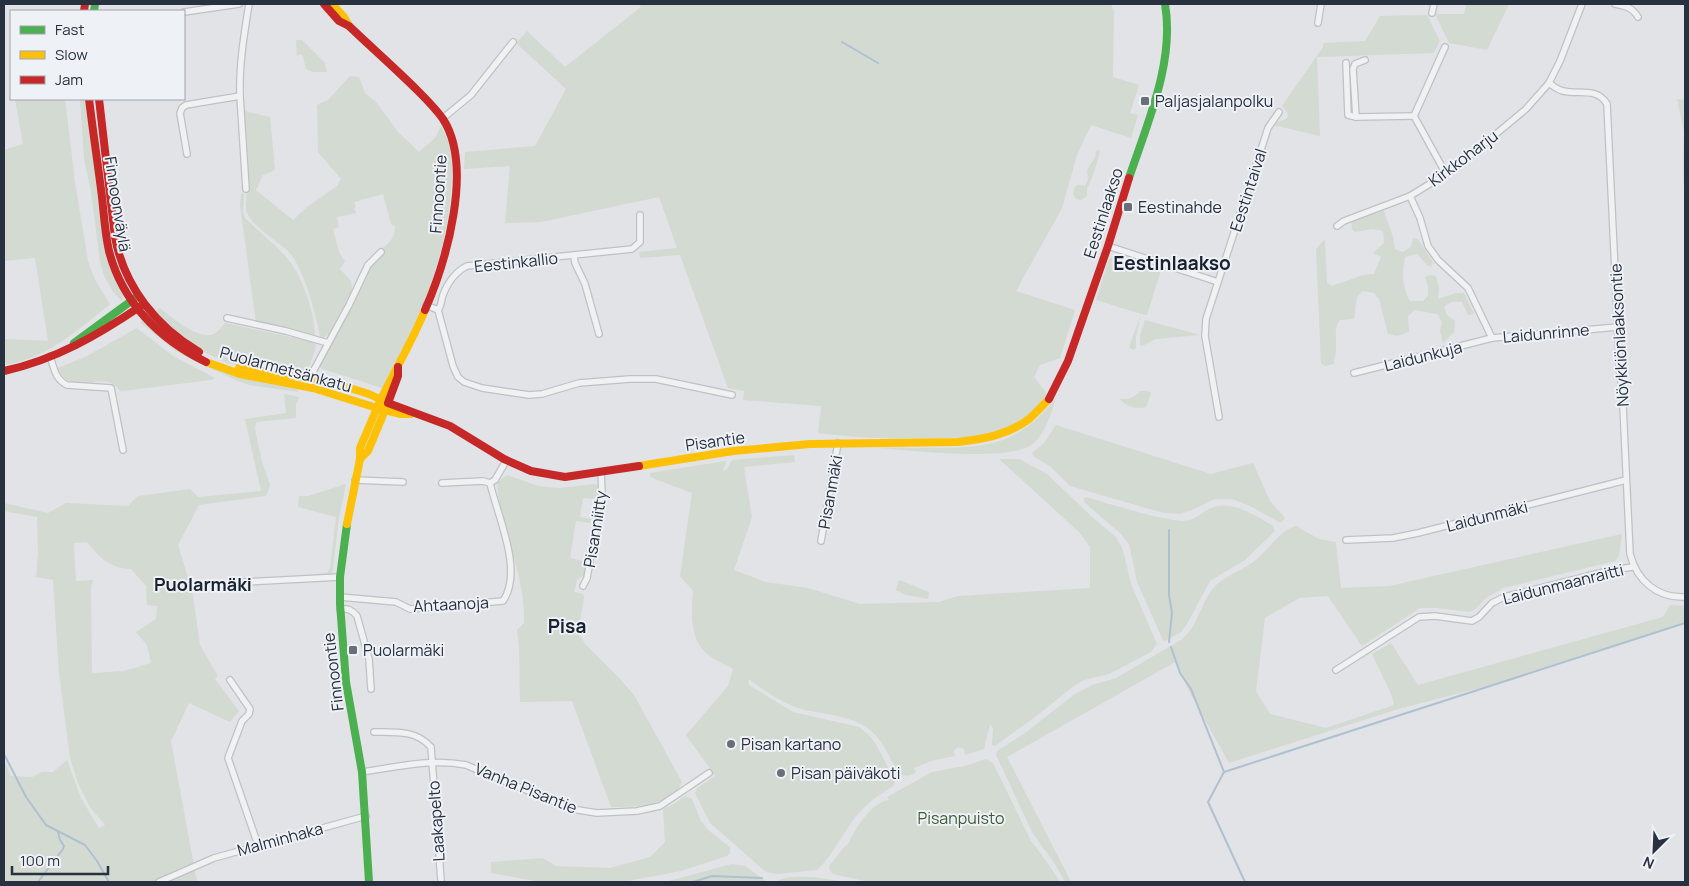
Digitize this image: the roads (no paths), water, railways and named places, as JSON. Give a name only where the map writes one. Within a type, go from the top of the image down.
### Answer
[{"type":"main road","name":"Finnoontie","points":[[324,4],[339,21],[349,26],[404,76],[442,118],[453,138],[457,156],[456,194],[450,238],[442,264],[398,367],[398,376],[385,404],[368,451],[360,459]]},
{"type":"main road","name":"Finnoontie","points":[[332,4],[344,17],[349,26]]},
{"type":"main road","name":"Eestinlaakso","points":[[1030,419],[1044,406],[1057,387],[1068,361],[1108,246],[1163,72],[1168,48],[1168,24],[1165,4]]},
{"type":"main road","name":"Finnoonväylä","points":[[89,100],[109,250],[117,274],[131,301],[140,306]]},
{"type":"main road","name":"Finnoonväylä","points":[[98,100],[116,242],[126,271],[138,296]]},
{"type":"main road","points":[[67,350],[138,296]]},
{"type":"main road","name":"Puolarmetsänkatu","points":[[138,296],[140,306],[169,340],[198,358],[241,374],[306,386],[377,408]]},
{"type":"main road","points":[[4,371],[67,350],[98,335],[140,306]]},
{"type":"main road","name":"Puolarmetsänkatu","points":[[140,306],[178,338],[211,359],[243,369],[310,377],[341,385],[385,404]]},
{"type":"main road","name":"Finnoontie","points":[[370,882],[362,772],[346,682],[340,609],[340,577],[344,541],[360,459],[360,448],[377,408],[385,404]]},
{"type":"main road","name":"Pisantie","points":[[385,404],[438,420],[451,426],[521,469],[542,475],[565,477],[733,451],[810,444],[838,442],[958,442],[989,439],[1010,432],[1030,419]]},
{"type":"street","points":[[191,4],[191,11]]},
{"type":"street","points":[[185,12],[239,4]]},
{"type":"street","points":[[246,189],[239,76],[249,4]]},
{"type":"street","points":[[1318,22],[1321,4]]},
{"type":"street","points":[[1432,13],[1434,4]]},
{"type":"street","name":"Kirkkoharju","points":[[1337,226],[1344,221],[1410,196],[1446,174],[1526,110],[1548,83],[1560,61],[1582,4]]},
{"type":"street","points":[[1615,4],[1629,7],[1638,17]]},
{"type":"street","points":[[442,118],[471,96],[513,42]]},
{"type":"street","points":[[1414,116],[1446,47]]},
{"type":"street","points":[[1356,117],[1353,69],[1355,64],[1365,60]]},
{"type":"street","points":[[1346,63],[1348,115],[1356,117],[1414,116]]},
{"type":"street","name":"Nöykkiönlaaksontie","points":[[1548,83],[1565,92],[1596,94],[1604,98],[1607,104],[1628,537],[1633,567]]},
{"type":"street","points":[[187,154],[180,113],[182,108],[186,105],[240,96]]},
{"type":"street","name":"Eestintaival","points":[[1219,417],[1205,336],[1206,319],[1268,128],[1279,112]]},
{"type":"street","points":[[1414,116],[1446,174]]},
{"type":"street","name":"Laidunrinne","points":[[1410,196],[1420,218],[1428,246],[1438,260],[1468,288],[1492,338],[1618,327]]},
{"type":"street","name":"Eestinkallio","points":[[438,310],[443,296],[456,273],[467,266],[632,249],[640,242],[640,215]]},
{"type":"street","points":[[1108,246],[1218,282]]},
{"type":"street","points":[[306,386],[349,305],[368,264],[381,252]]},
{"type":"street","points":[[574,256],[585,284],[599,334]]},
{"type":"street","points":[[426,305],[438,310],[453,366],[458,377],[464,382],[482,388],[514,393],[542,394],[579,383],[656,379],[732,395]]},
{"type":"street","points":[[227,318],[286,331],[328,343]]},
{"type":"street","name":"Laidunkuja","points":[[1354,373],[1492,338]]},
{"type":"street","points":[[50,356],[55,374],[60,382],[67,386],[111,388],[113,390],[124,450]]},
{"type":"street","name":"Pisanmäki","points":[[821,541],[838,442]]},
{"type":"street","points":[[442,483],[490,483],[506,461]]},
{"type":"street","name":"Pisanniitty","points":[[583,586],[587,578],[602,498],[601,472]]},
{"type":"street","points":[[355,480],[403,482]]},
{"type":"street","name":"Laidunmäki","points":[[1346,540],[1393,538],[1418,533],[1626,480]]},
{"type":"street","name":"Ahtaanoja","points":[[340,597],[396,602],[410,609],[503,601],[507,595],[511,565],[490,483]]},
{"type":"street","points":[[1633,567],[1650,587],[1660,593],[1685,597]]},
{"type":"street","name":"Laidunmaanraitti","points":[[1336,670],[1420,618],[1435,616],[1472,621],[1479,617],[1492,603],[1504,597],[1612,570],[1633,567]]},
{"type":"street","points":[[244,582],[340,577]]},
{"type":"street","points":[[340,609],[352,611],[357,616],[369,659],[371,689]]},
{"type":"street","points":[[230,680],[250,709],[249,714],[242,721],[228,758],[258,844]]},
{"type":"street","name":"Laakapelto","points":[[374,732],[405,732],[416,736],[431,747],[433,751],[432,762],[441,880]]},
{"type":"street","name":"Vanha Pisantie","points":[[362,772],[432,762],[448,761],[466,764],[572,809],[597,813],[637,811],[660,806],[709,773]]},
{"type":"street","name":"Malminhaka","points":[[159,882],[214,858],[258,844],[366,816]]},
{"type":"waterway","points":[[842,42],[878,63]]},
{"type":"waterway","points":[[1169,530],[1169,595],[1172,613],[1169,642]]},
{"type":"waterway","points":[[1245,882],[1208,802],[1224,772],[1685,623]]},
{"type":"waterway","points":[[1171,647],[1180,673],[1191,689],[1224,772]]},
{"type":"waterway","points":[[4,754],[26,797],[46,825],[85,845],[109,882]]},
{"type":"waterway","points":[[38,882],[63,849],[64,846],[58,832]]},
{"type":"waterway","points":[[693,882],[712,876],[762,878]]},
{"type":"place","name":"Paljasjalanpolku","points":[[1145,101]]},
{"type":"place","name":"Eestinahde","points":[[1128,207]]},
{"type":"place","name":"Puolarmäki","points":[[353,650]]},
{"type":"place","name":"Pisan kartano","points":[[731,744]]},
{"type":"place","name":"Pisan päiväkoti","points":[[781,773]]},
{"type":"district","name":"Eestinlaakso","points":[[1172,263]]},
{"type":"district","name":"Puolarmäki","points":[[203,585]]},
{"type":"district","name":"Pisa","points":[[567,626]]},
{"type":"park label","name":"Pisanpuisto","points":[[961,818]]}]
